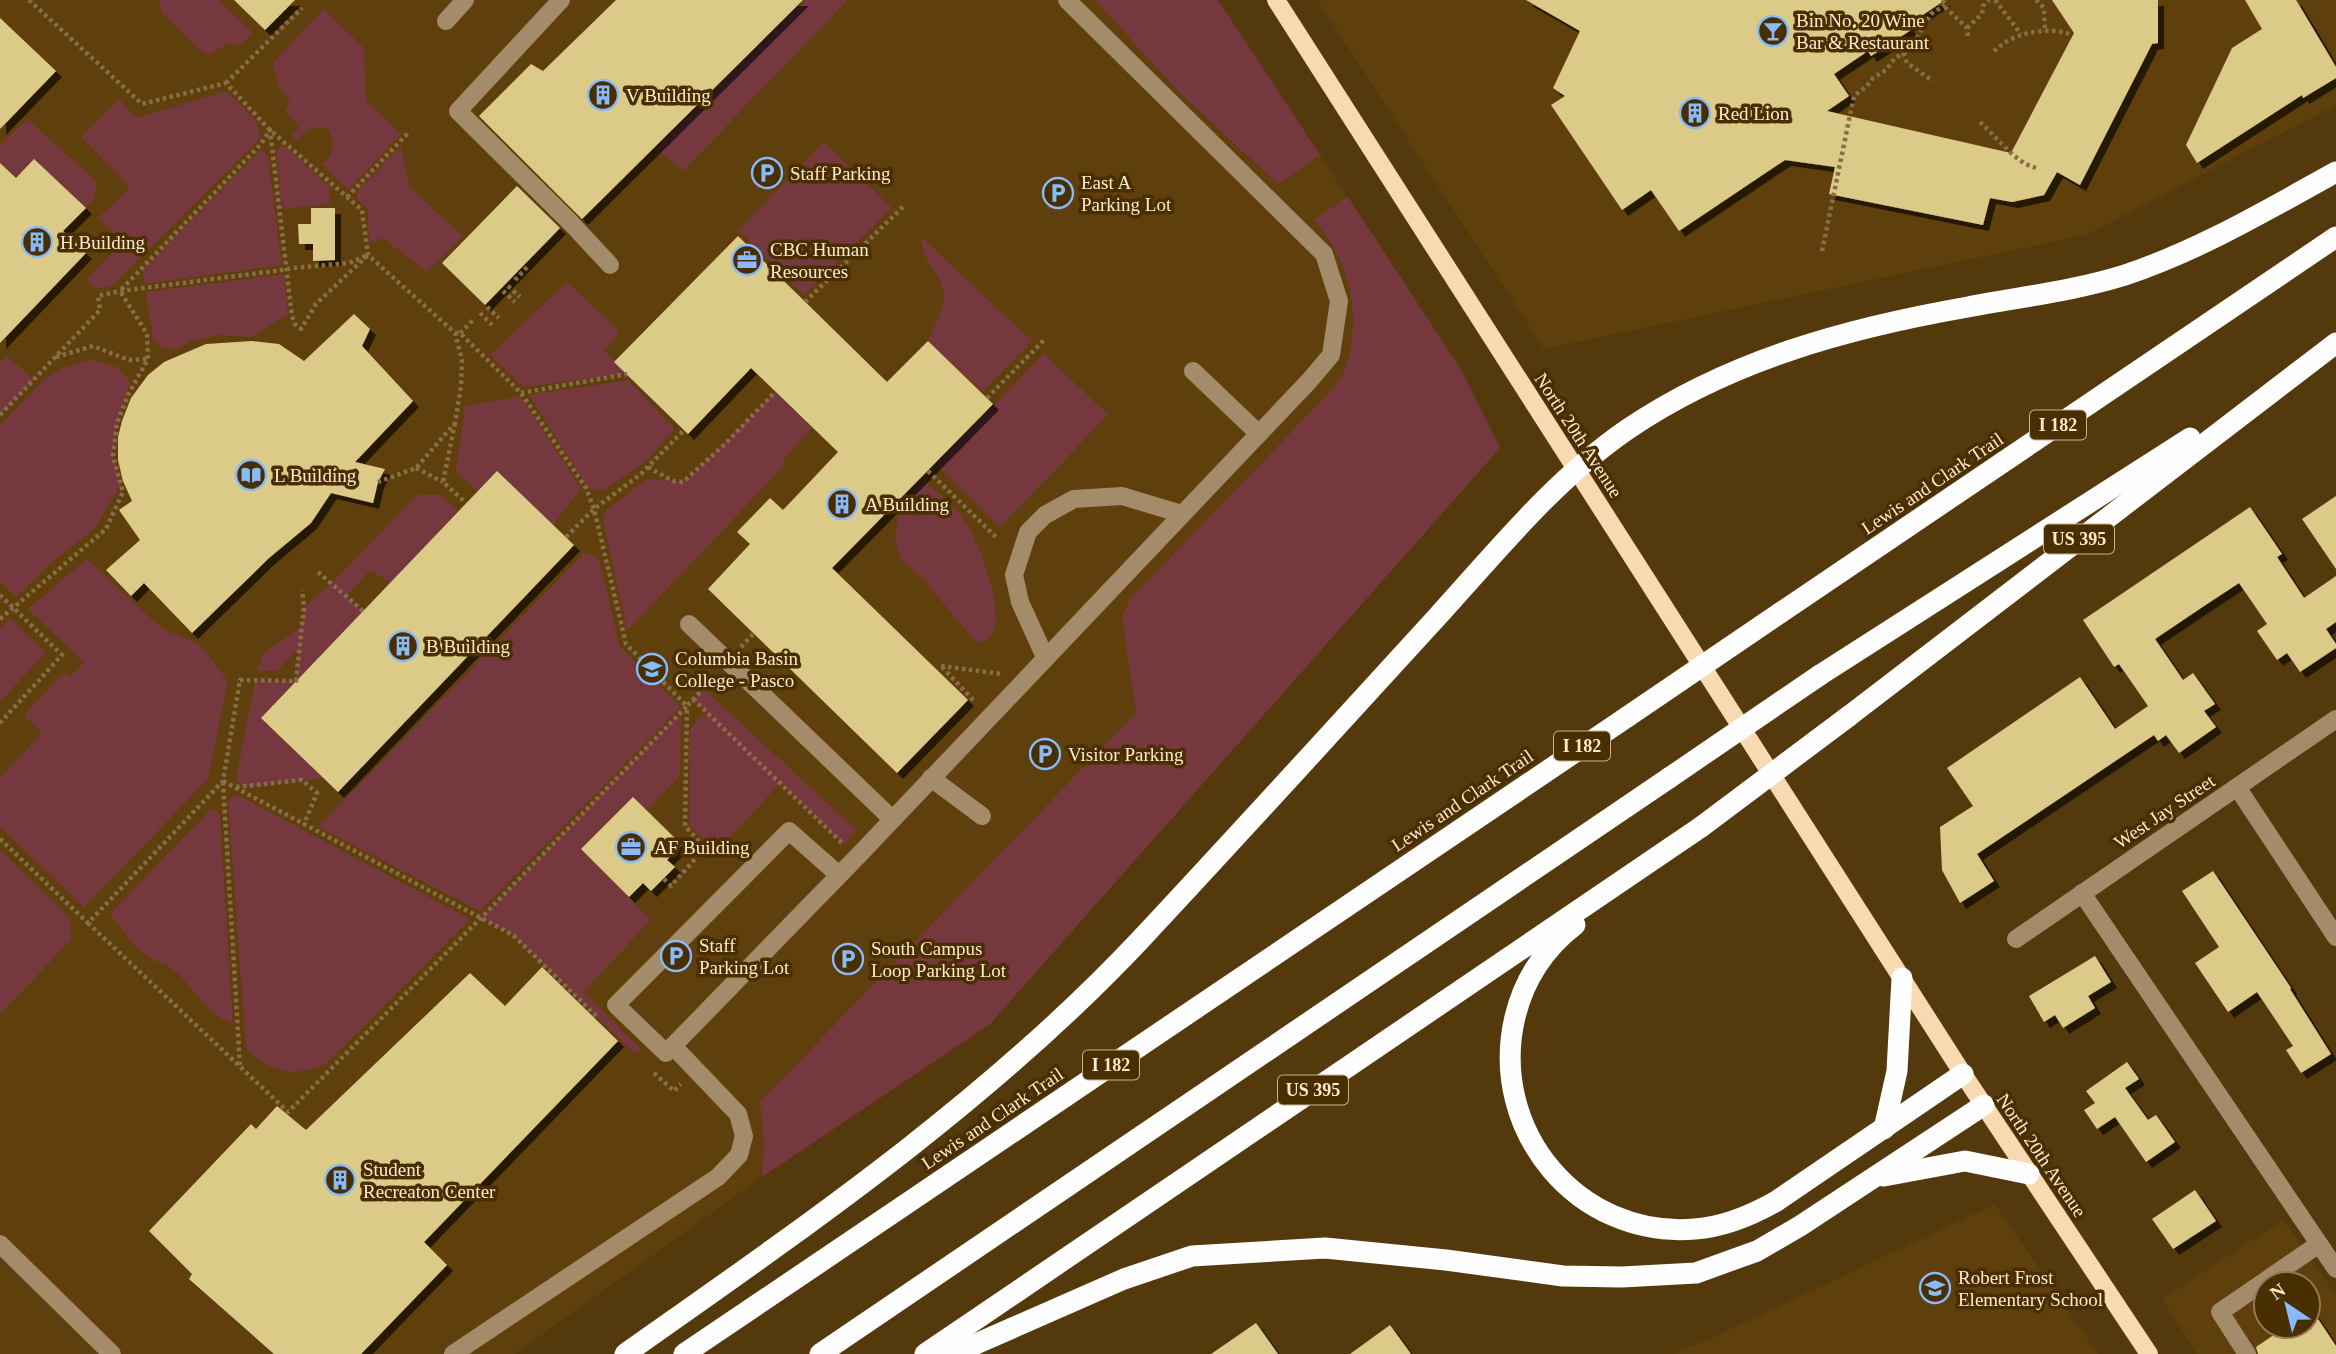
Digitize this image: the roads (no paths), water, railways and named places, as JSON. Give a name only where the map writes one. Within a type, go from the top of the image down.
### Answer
[{"type":"highway","points":[[625,1354],[885,1167],[942,1122],[1042,1035],[1137,943],[1527,519],[1577,471],[1623,433],[1663,407],[1737,369],[1778,353],[1847,333],[1964,307],[2075,288],[2122,276],[2221,235],[2336,172]]},
{"type":"highway","name":"Lewis and Clark Trail","points":[[684,1354],[2336,237]]},
{"type":"highway","points":[[820,1354],[1820,675],[2336,343]]},
{"type":"highway","name":"US 395","points":[[925,1354],[1700,827],[1849,716],[2309,362]]},
{"type":"highway","points":[[1700,827],[1563,934],[1529,978],[1518,1004],[1511,1032],[1510,1060],[1512,1088],[1519,1115],[1546,1165],[1566,1185],[1596,1207],[1640,1225],[1668,1230],[1724,1224],[1751,1216],[1775,1202],[1963,1074]]},
{"type":"highway","points":[[1884,1129],[1897,1071],[1902,978]]},
{"type":"highway","points":[[953,1354],[1124,1279],[1192,1256],[1325,1248],[1446,1260],[1563,1276],[1622,1277],[1696,1273],[1757,1251],[1800,1226],[1984,1105]]},
{"type":"highway","points":[[1872,1179],[1965,1161],[2029,1174]]},
{"type":"main road","name":"North 20th Avenue","points":[[1276,0],[1963,1074],[2149,1354]]},
{"type":"street","points":[[446,21],[465,0]]},
{"type":"street","points":[[561,0],[458,111],[610,265]]},
{"type":"street","points":[[839,875],[789,831],[616,1005],[666,1053],[857,857],[1331,355],[1339,301],[1324,254],[1067,0]]},
{"type":"street","points":[[1193,371],[1259,434]]},
{"type":"street","points":[[1045,657],[1020,602],[1014,575],[1028,532],[1045,515],[1074,499],[1122,496],[1182,514]]},
{"type":"street","points":[[689,624],[892,819]]},
{"type":"street","name":"West Jay Street","points":[[2017,939],[2336,719]]},
{"type":"street","points":[[931,778],[982,816]]},
{"type":"street","points":[[2237,787],[2336,937]]},
{"type":"street","points":[[2082,893],[2336,1269]]},
{"type":"street","points":[[453,1354],[718,1177],[739,1155],[744,1136],[738,1114],[673,1045]]},
{"type":"street","points":[[0,1244],[112,1354]]},
{"type":"street","points":[[2247,1354],[2220,1312],[2319,1244]]},
{"type":"place","name":"Bin No. 20 Wine Bar & Restaurant","points":[[1773,31]]},
{"type":"place","name":"V Building","points":[[603,95]]},
{"type":"place","name":"Red Lion","points":[[1695,113]]},
{"type":"place","name":"Staff Parking","points":[[767,173]]},
{"type":"place","name":"East A Parking Lot","points":[[1058,193]]},
{"type":"place","name":"H Building","points":[[37,242]]},
{"type":"place","name":"CBC Human Resources","points":[[747,260]]},
{"type":"place","name":"L Building","points":[[251,475]]},
{"type":"place","name":"A Building","points":[[842,504]]},
{"type":"place","name":"B Building","points":[[403,646]]},
{"type":"place","name":"Columbia Basin College - Pasco","points":[[652,669]]},
{"type":"place","name":"Visitor Parking","points":[[1045,754]]},
{"type":"place","name":"AF Building","points":[[631,847]]},
{"type":"place","name":"Staff Parking Lot","points":[[676,956]]},
{"type":"place","name":"South Campus Loop Parking Lot","points":[[848,959]]},
{"type":"place","name":"Student Recreaton Center","points":[[340,1180]]},
{"type":"place","name":"Robert Frost Elementary School","points":[[1935,1288]]}]
